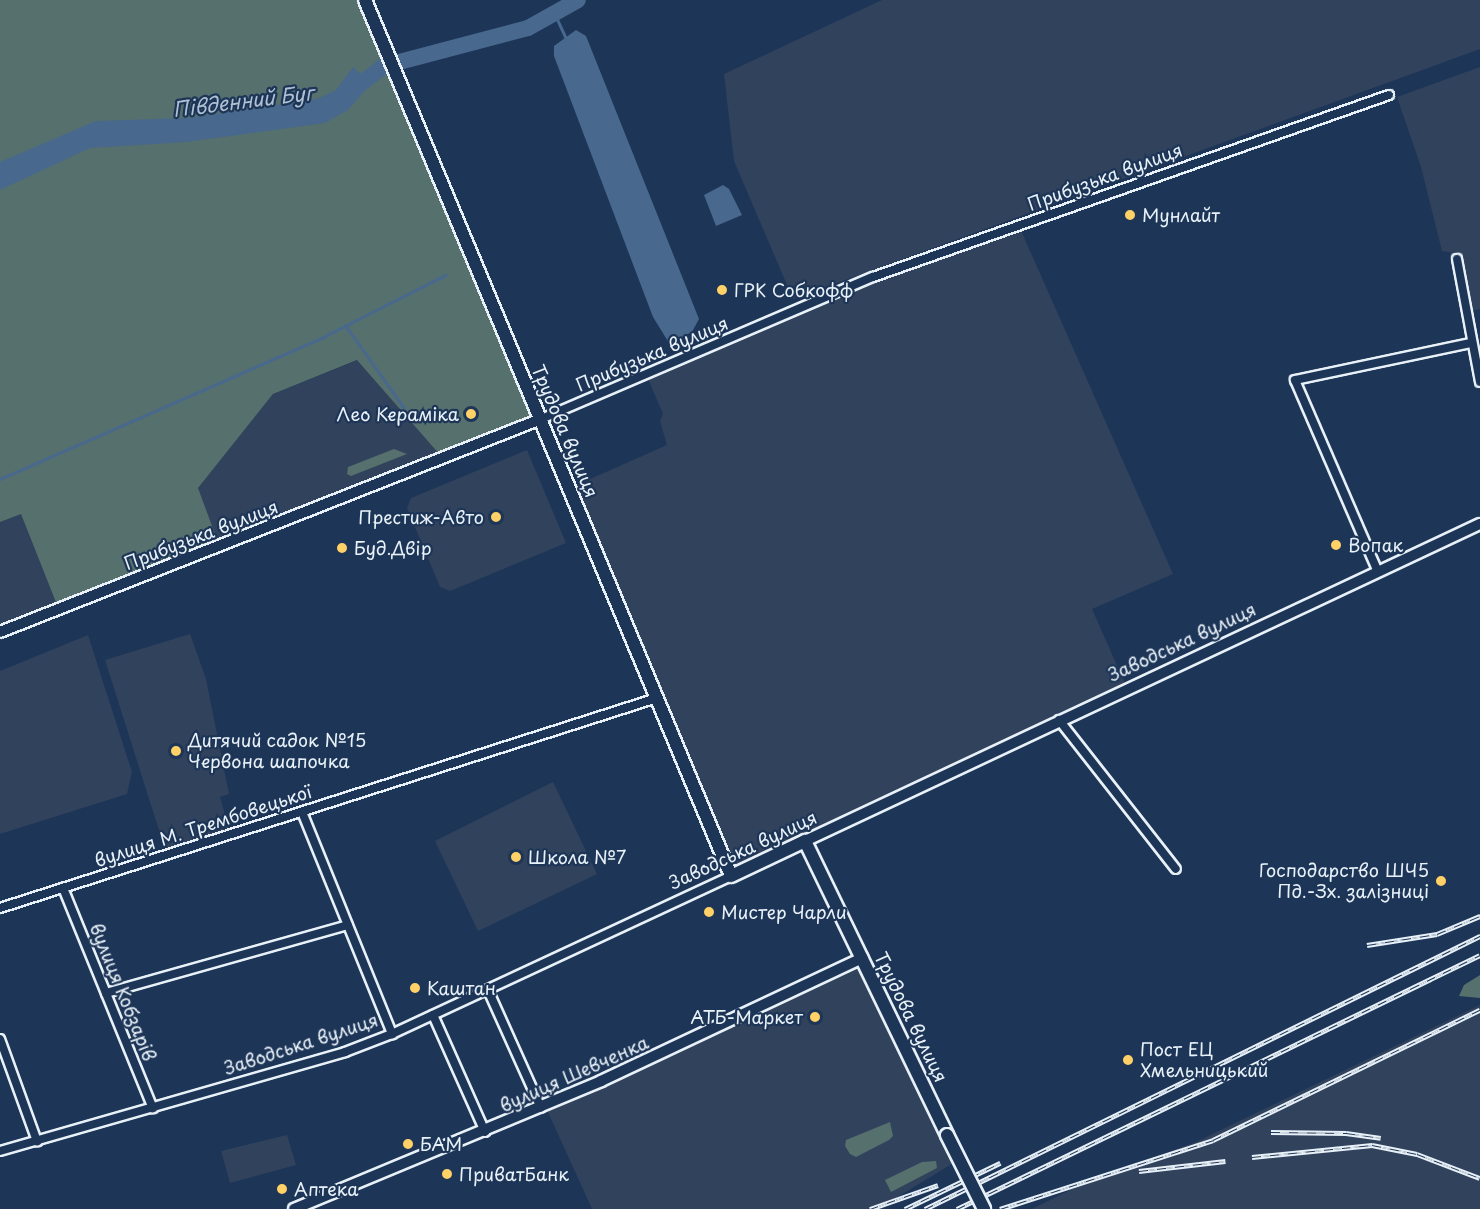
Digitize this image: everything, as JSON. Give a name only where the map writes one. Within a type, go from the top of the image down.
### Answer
[{"type":"main road","name":"Трудова вулиця","points":[[365,0],[731,876]]},
{"type":"main road","name":"Трудова вулиця","points":[[805,841],[984,1209]]},
{"type":"main road","name":"Заводська вулиця","points":[[731,876],[805,841]]},
{"type":"street","name":"Прибузька вулиця","points":[[0,632],[541,419],[873,277],[1389,95]]},
{"type":"street","points":[[1457,259],[1470,343],[1480,382]]},
{"type":"street","points":[[1378,572],[1295,380],[1470,343]]},
{"type":"street","name":"Заводська вулиця","points":[[805,841],[1480,524]]},
{"type":"street","name":"вулиця М. Трембовецької","points":[[0,908],[657,698]]},
{"type":"street","points":[[1059,720],[1176,869]]},
{"type":"street","points":[[302,812],[392,1034]]},
{"type":"street","name":"Заводська вулиця","points":[[0,1151],[345,1052],[392,1034],[731,876]]},
{"type":"street","name":"вулиця Кобзарів","points":[[63,888],[153,1108]]},
{"type":"street","points":[[106,993],[348,925]]},
{"type":"street","name":"вулиця Шевченка","points":[[294,1209],[486,1132],[862,958]]},
{"type":"street","points":[[488,990],[541,1107]]},
{"type":"street","points":[[433,1015],[486,1132]]},
{"type":"street","points":[[0,1039],[37,1141]]},
{"type":"shaded area","points":[[882,0],[1480,0],[1480,49],[793,299],[734,161],[724,74]]},
{"type":"shaded area","points":[[576,30],[586,36],[699,319],[692,332],[669,343],[653,317],[554,56],[554,46]]},
{"type":"shaded area","points":[[353,67],[371,83],[348,110],[325,123],[186,142],[90,148],[0,190],[0,162],[96,121],[188,118],[317,99],[336,90]]},
{"type":"shaded area","points":[[1480,67],[1480,309],[1472,311],[1459,254],[1442,251],[1421,167],[1397,97]]},
{"type":"shaded area","points":[[723,185],[729,189],[742,215],[716,226],[704,195]]},
{"type":"shaded area","points":[[1019,226],[1173,574],[1092,609],[1127,688],[731,876],[570,488],[667,445],[660,421],[663,414],[646,374],[797,310]]},
{"type":"shaded area","points":[[358,360],[440,455],[218,542],[197,488],[273,394]]},
{"type":"shaded area","points":[[527,450],[566,543],[450,591],[440,587],[407,508],[411,498]]},
{"type":"shaded area","points":[[21,513],[57,605],[0,628],[0,522]]},
{"type":"shaded area","name":"Дитячий садок №15 Червона шапочка","points":[[190,634],[206,679],[229,794],[220,797],[229,828],[165,849],[105,660]]},
{"type":"shaded area","points":[[88,635],[132,772],[127,794],[0,834],[0,671]]},
{"type":"shaded area","name":"Школа №7","points":[[553,782],[597,874],[478,931],[435,841]]},
{"type":"shaded area","points":[[860,963],[955,1162],[878,1209],[592,1209],[547,1110]]},
{"type":"shaded area","points":[[1480,1005],[1480,1209],[1032,1209],[1084,1183],[1196,1142]]},
{"type":"shaded area","points":[[287,1135],[296,1165],[230,1183],[221,1151]]},
{"type":"green space","points":[[0,0],[361,0],[536,417],[440,455],[357,360],[273,394],[198,488],[218,542],[57,605],[21,514],[0,522]]},
{"type":"green space","points":[[394,449],[407,454],[351,476],[347,474],[348,467]]},
{"type":"green space","points":[[1480,975],[1480,998],[1459,996],[1464,985]]},
{"type":"green space","points":[[890,1122],[893,1136],[889,1140],[856,1157],[850,1154],[845,1146],[846,1140]]},
{"type":"green space","points":[[936,1161],[937,1168],[891,1192],[885,1180],[922,1162]]},
{"type":"waterway","name":"Південний Буг","points":[[349,93],[384,66],[528,28],[578,0]]},
{"type":"waterway","points":[[555,15],[567,41]]},
{"type":"waterway","points":[[0,479],[325,336],[445,275]]},
{"type":"waterway","points":[[345,325],[404,408]]},
{"type":"railway","points":[[1367,945],[1437,934],[1480,916]]},
{"type":"railway","points":[[925,1209],[1480,936]]},
{"type":"railway","points":[[957,1209],[1480,955]]},
{"type":"railway","points":[[1000,1209],[1213,1140],[1480,1010]]},
{"type":"railway","points":[[1271,1132],[1346,1133],[1381,1138]]},
{"type":"railway","points":[[1252,1157],[1372,1145],[1417,1154],[1480,1178]]},
{"type":"railway","points":[[1139,1171],[1225,1161]]},
{"type":"railway","points":[[905,1209],[1000,1163]]},
{"type":"railway","points":[[870,1209],[938,1185]]},
{"type":"place","name":"Мунлайт","points":[[1130,215]]},
{"type":"place","name":"ГРК Собкофф","points":[[722,290]]},
{"type":"place","name":"Лео Кераміка","points":[[471,414]]},
{"type":"place","name":"Престиж-Авто","points":[[496,517]]},
{"type":"place","name":"Вопак","points":[[1336,545]]},
{"type":"place","name":"Буд.Двір","points":[[342,548]]},
{"type":"place","name":"Дитячий садок №15 Червона шапочка","points":[[176,751]]},
{"type":"place","name":"Школа №7","points":[[516,857]]},
{"type":"place","name":"Господарство ШЧ5 Пд.-Зх. залізниці","points":[[1441,881]]},
{"type":"place","name":"Мистер Чарли","points":[[709,912]]},
{"type":"place","name":"Каштан","points":[[415,988]]},
{"type":"place","name":"АТБ-Маркет","points":[[815,1017]]},
{"type":"place","name":"Пост ЕЦ Хмельницький","points":[[1128,1060]]},
{"type":"place","name":"БАМ","points":[[408,1144]]},
{"type":"place","name":"ПриватБанк","points":[[447,1174]]},
{"type":"place","name":"Аптека","points":[[282,1189]]}]
